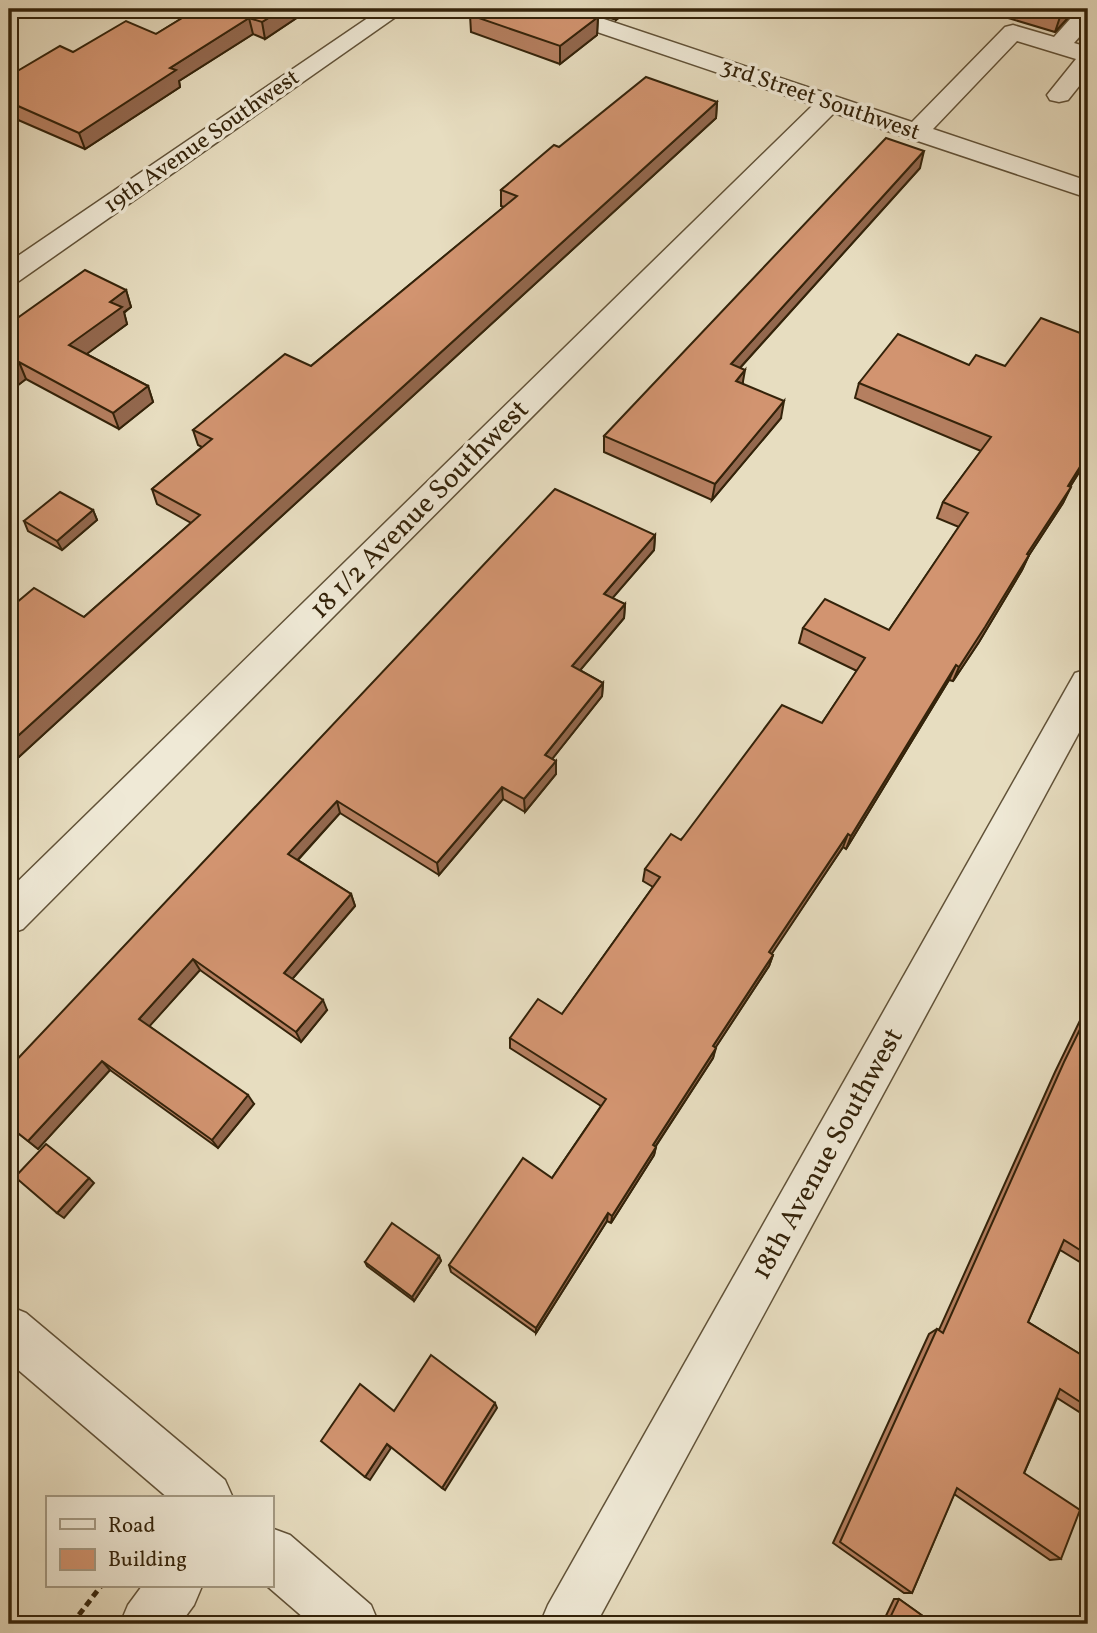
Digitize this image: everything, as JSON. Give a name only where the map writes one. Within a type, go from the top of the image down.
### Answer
[{"type":"street","name":"19th Avenue Southwest","points":[[9,275],[396,9]]},
{"type":"street","name":"3rd Street Southwest","points":[[552,9],[1088,190]]},
{"type":"street","points":[[1059,46],[1088,13]]},
{"type":"street","points":[[916,132],[1013,32],[1088,57],[1059,95]]},
{"type":"street","name":"18 1/2 Avenue Southwest","points":[[9,916],[831,103]]},
{"type":"street","name":"18th Avenue Southwest","points":[[567,1624],[1088,683]]},
{"type":"street","points":[[9,1330],[205,1496]]},
{"type":"street","points":[[273,1557],[352,1624]]},
{"type":"street","points":[[148,1624],[174,1588]]},
{"type":"path","points":[[72,1624],[99,1588]]},
{"type":"building","points":[[197,9],[283,9],[262,22],[249,18],[170,68],[176,70],[79,133],[9,102],[9,76],[60,46],[73,52],[126,21],[156,34]]},
{"type":"building","points":[[479,9],[572,9],[598,17],[560,46],[470,15]]},
{"type":"building","points":[[1042,9],[1066,9],[1061,14]]},
{"type":"building","points":[[646,77],[717,102],[9,744],[9,609],[34,588],[84,617],[200,515],[152,489],[212,439],[193,430],[285,354],[311,366],[517,196],[501,190],[554,145],[559,147]]},
{"type":"building","points":[[886,138],[924,151],[731,364],[745,370],[736,381],[784,401],[715,484],[604,436]]},
{"type":"building","points":[[85,270],[126,290],[110,302],[122,307],[69,345],[148,386],[113,413],[19,362],[9,370],[9,324]]},
{"type":"building","points":[[1041,318],[1088,336],[1088,454],[1068,486],[1071,487],[1027,554],[1029,555],[985,627],[959,667],[956,665],[851,836],[848,834],[769,952],[773,955],[713,1046],[716,1048],[653,1145],[656,1147],[612,1216],[608,1213],[536,1328],[449,1265],[523,1158],[552,1178],[606,1099],[510,1038],[538,999],[562,1014],[660,877],[645,869],[671,834],[681,840],[782,705],[822,723],[865,658],[803,628],[825,599],[889,630],[968,513],[943,502],[991,437],[859,383],[898,334],[969,365],[976,355],[1005,366]]},
{"type":"building","points":[[555,489],[655,535],[604,594],[625,604],[572,666],[603,683],[545,755],[556,761],[524,799],[502,787],[437,863],[337,801],[288,854],[351,894],[284,973],[323,1000],[296,1032],[193,959],[139,1019],[248,1095],[212,1140],[102,1061],[28,1141],[9,1126],[9,1068]]},
{"type":"building","points":[[60,492],[93,510],[57,541],[24,521]]},
{"type":"building","points":[[1088,1013],[1088,1255],[1064,1240],[1028,1322],[1088,1359],[1088,1407],[1060,1389],[1024,1473],[1080,1510],[1061,1559],[957,1488],[912,1593],[840,1542],[937,1329],[943,1333]]},
{"type":"building","points":[[46,1144],[89,1178],[57,1213],[15,1177]]},
{"type":"building","points":[[392,1223],[439,1256],[412,1297],[365,1262]]},
{"type":"building","points":[[431,1355],[495,1403],[442,1488],[387,1444],[365,1477],[321,1441],[360,1384],[394,1411]]},
{"type":"building","points":[[899,1599],[934,1624],[887,1624]]}]
